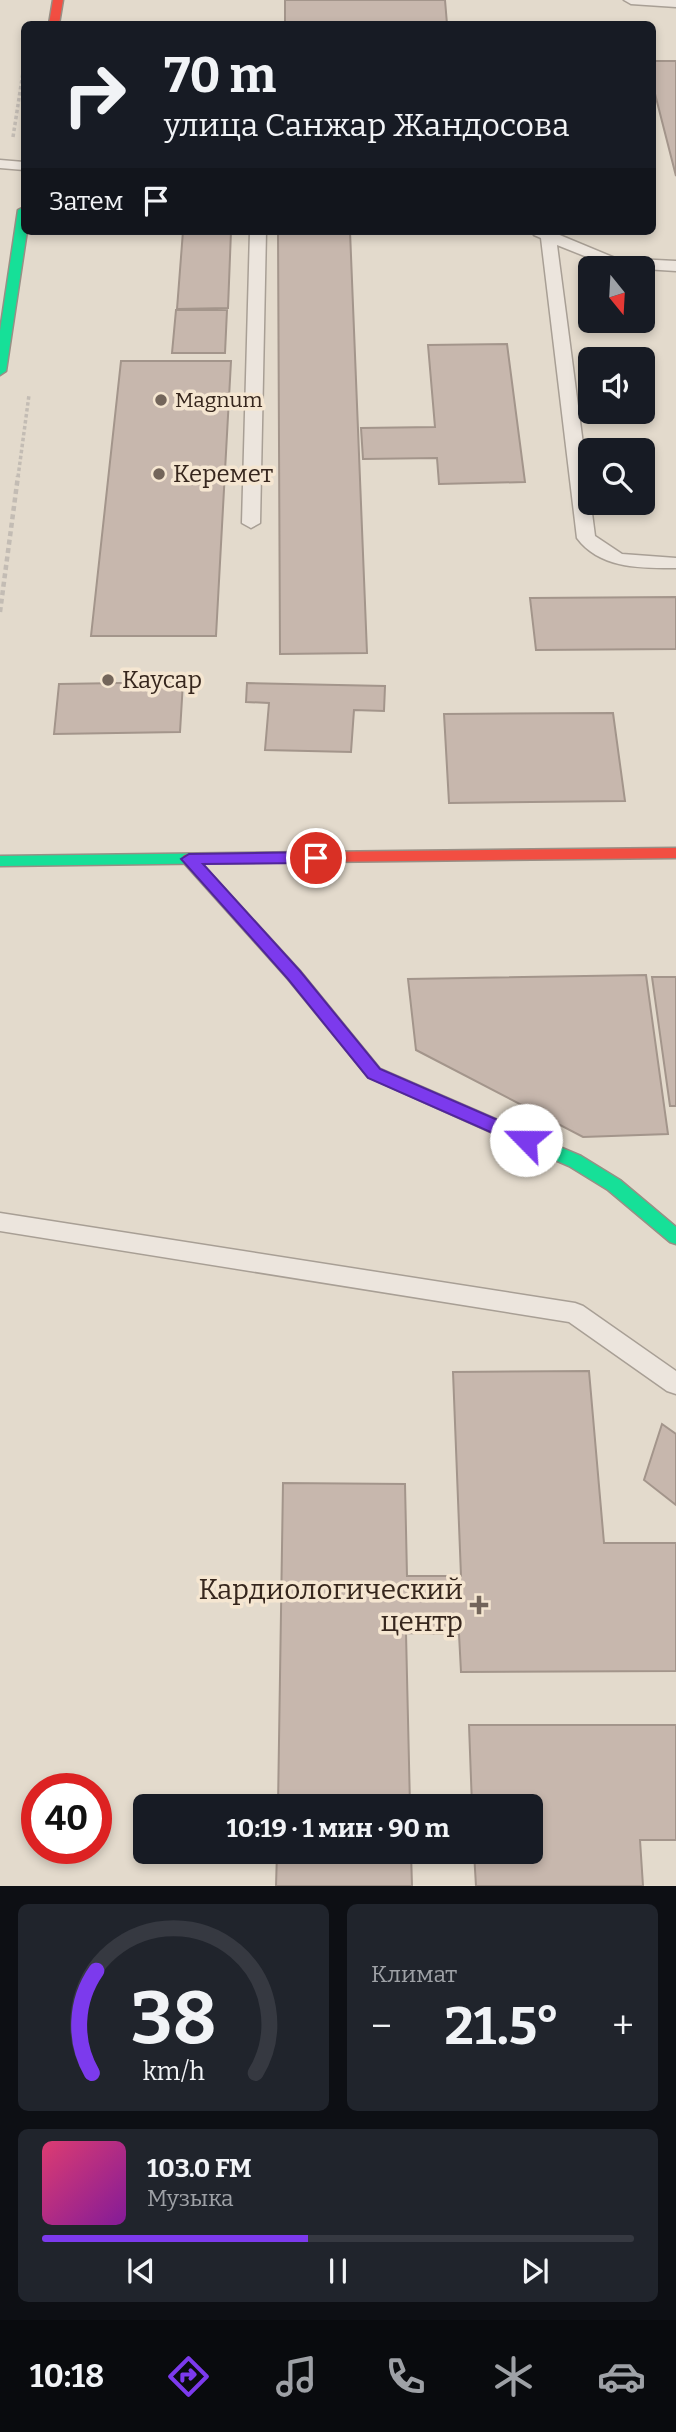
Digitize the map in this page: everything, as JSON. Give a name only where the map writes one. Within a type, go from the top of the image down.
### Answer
[{"type":"street","points":[[54,21],[58,0]]},
{"type":"street","points":[[0,370],[21,230]]},
{"type":"street","points":[[0,861],[676,853]]},
{"type":"street","points":[[189,859],[294,975],[374,1073],[575,1161],[614,1185],[676,1237]]},
{"type":"lane","points":[[631,0],[676,3]]},
{"type":"lane","points":[[0,164],[21,166]]},
{"type":"lane","points":[[251,523],[258,235]]},
{"type":"lane","points":[[542,235],[586,538],[596,550],[621,562],[676,563]]},
{"type":"lane","points":[[547,235],[612,262],[676,266]]},
{"type":"lane","points":[[0,1222],[575,1313],[676,1384]]},
{"type":"path","points":[[0,612],[29,394]]},
{"type":"building","points":[[285,0],[445,0],[447,21],[285,21]]},
{"type":"building","points":[[656,61],[676,61],[676,176],[656,98]]},
{"type":"building","points":[[183,235],[231,235],[228,308],[177,309]]},
{"type":"building","points":[[278,235],[350,235],[367,653],[280,654]]},
{"type":"building","points":[[176,310],[227,310],[225,353],[172,353]]},
{"type":"building","points":[[507,344],[525,482],[439,484],[437,458],[363,459],[361,428],[435,427],[428,345]]},
{"type":"building","points":[[121,361],[231,361],[216,636],[91,636]]},
{"type":"building","points":[[676,597],[676,649],[536,650],[530,598]]},
{"type":"building","points":[[183,682],[180,732],[54,734],[59,684]]},
{"type":"building","points":[[247,683],[385,686],[384,711],[354,710],[351,752],[265,750],[269,703],[246,702]]},
{"type":"building","points":[[613,713],[625,801],[449,803],[444,714]]},
{"type":"building","points":[[646,975],[668,1134],[583,1137],[416,1050],[408,979]]},
{"type":"building","points":[[652,977],[676,977],[676,1106],[670,1106]]},
{"type":"building","name":"Кардиологический центр","points":[[589,1371],[604,1543],[676,1543],[676,1671],[461,1672],[459,1634],[406,1633],[410,1794],[278,1794],[283,1483],[405,1484],[407,1576],[461,1576],[453,1372]]},
{"type":"building","points":[[662,1424],[676,1434],[676,1505],[644,1480]]},
{"type":"building","points":[[469,1725],[676,1725],[676,1840],[640,1840],[643,1886],[476,1886],[475,1864],[543,1864],[543,1794],[472,1794]]},
{"type":"building","points":[[277,1864],[411,1864],[412,1886],[276,1886]]},
{"type":"traffic: fast","points":[[0,371],[21,230]]},
{"type":"traffic: fast","points":[[0,861],[316,857]]},
{"type":"traffic: fast","points":[[503,1130],[575,1161],[614,1185],[676,1237]]},
{"type":"traffic: jam","points":[[54,21],[58,0]]},
{"type":"traffic: jam","points":[[316,857],[676,853]]},
{"type":"traffic: jam","points":[[189,859],[294,975],[374,1073],[503,1130]]},
{"type":"place","name":"Magnum","points":[[161,400]]},
{"type":"place","name":"Керемет","points":[[159,474]]},
{"type":"place","name":"Каусар","points":[[108,680]]},
{"type":"place","name":"Кардиологический центр","points":[[479,1605]]},
{"type":"route","points":[[316,858],[189,859],[294,975],[374,1073],[526,1140]]}]
